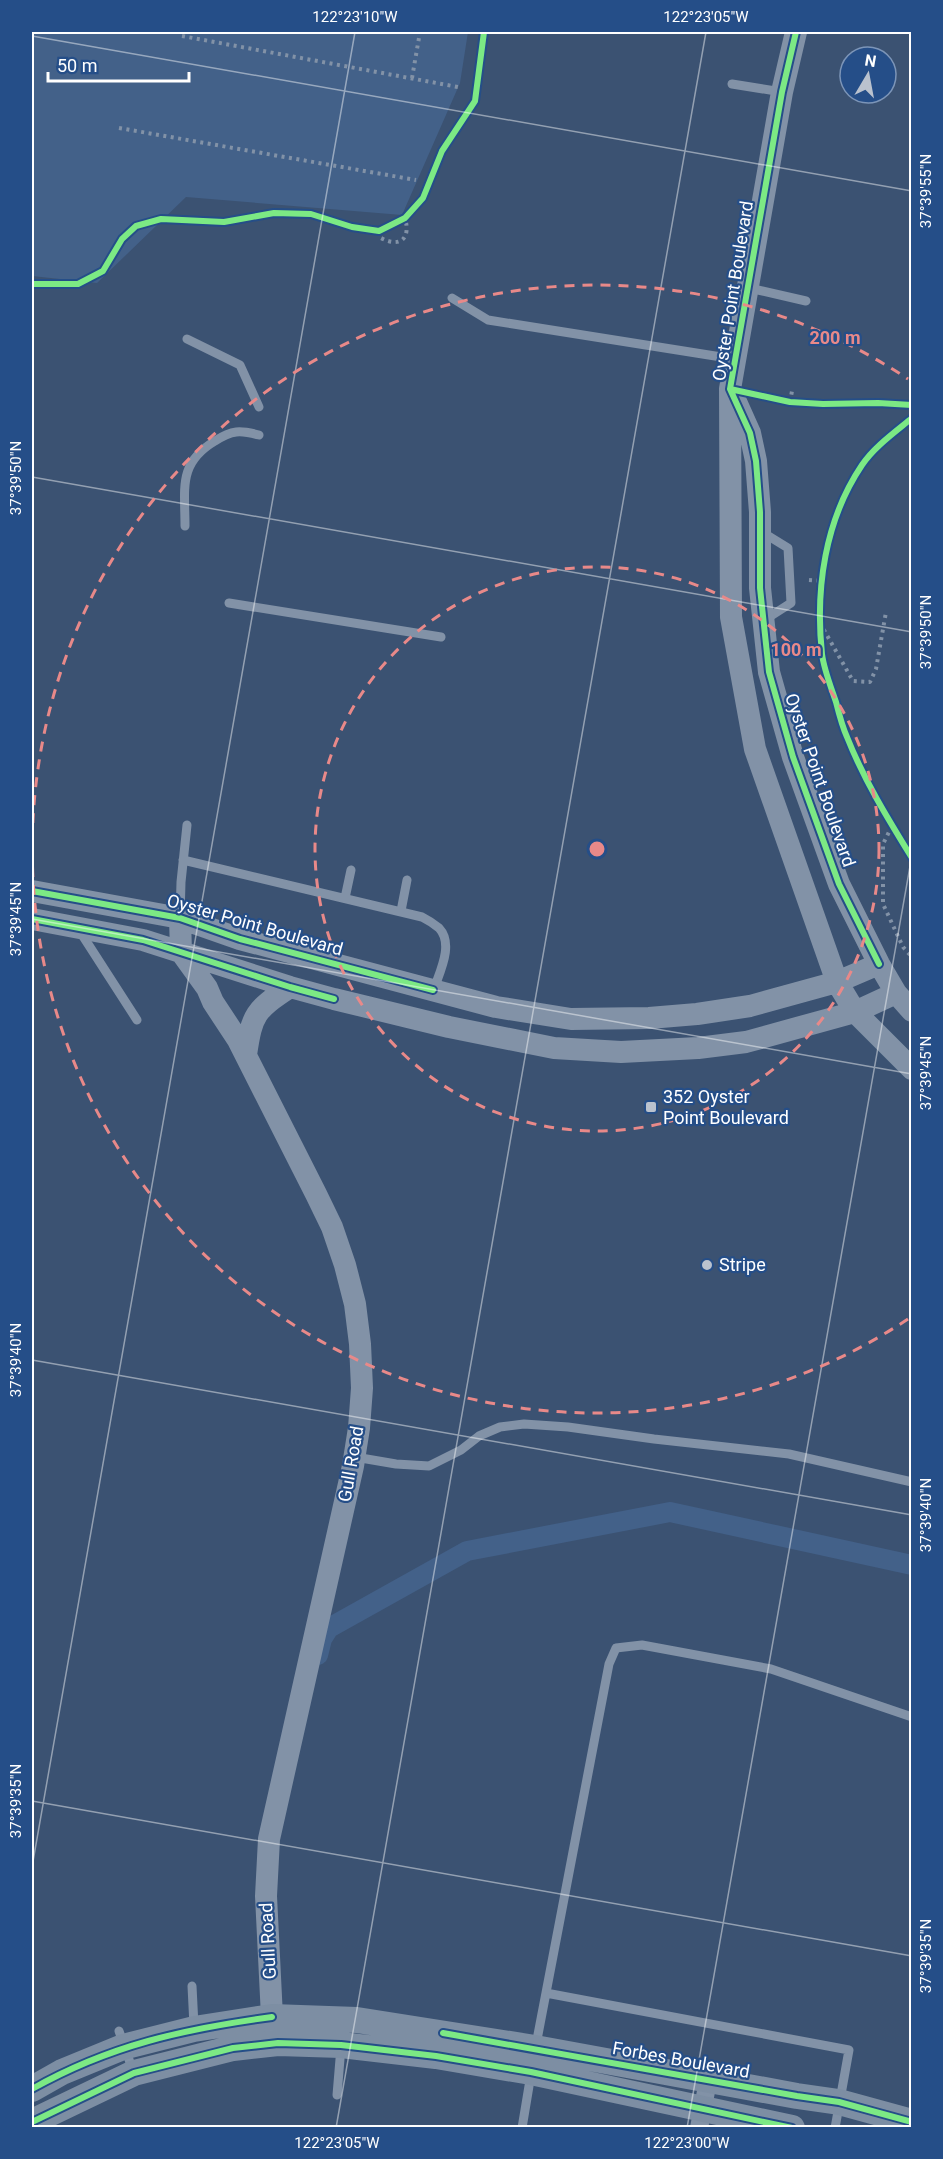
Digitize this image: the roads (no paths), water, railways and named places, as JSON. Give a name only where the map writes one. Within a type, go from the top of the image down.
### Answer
[{"type":"main road","name":"Forbes Boulevard","points":[[32,2089],[121,2039],[272,2017],[357,2020],[439,2044],[533,2060],[708,2080],[838,2102],[912,2122]]},
{"type":"main road","name":"Forbes Boulevard","points":[[32,2122],[134,2073],[233,2049],[278,2043],[439,2044]]},
{"type":"main road","name":"Forbes Boulevard","points":[[533,2060],[700,2118],[792,2127]]},
{"type":"street","name":"Oyster Point Boulevard","points":[[796,32],[782,92],[730,388],[731,617],[755,749],[837,982],[855,1012],[912,1069]]},
{"type":"street","name":"Oyster Point Boulevard","points":[[730,388],[750,433],[756,461],[760,588],[769,672],[788,742],[839,884],[879,964],[896,993],[912,1011]]},
{"type":"street","points":[[740,665],[768,660]]},
{"type":"street","name":"Oyster Point Boulevard","points":[[32,891],[180,918],[240,939],[434,990],[496,1006],[571,1019],[649,1018],[750,1006],[837,982],[879,964]]},
{"type":"street","points":[[180,918],[182,952]]},
{"type":"street","points":[[32,919],[143,940],[290,987],[519,1042],[554,1048],[621,1052],[698,1048],[746,1042],[855,1012],[896,993]]},
{"type":"street","name":"Gull Road","points":[[182,952],[207,988],[213,1002],[246,1055],[332,1227],[355,1304],[360,1344],[362,1388],[355,1457],[269,1839],[266,1896],[272,2017],[278,2043]]},
{"type":"street","points":[[246,1055],[249,1032],[257,1011],[290,987]]},
{"type":"street","points":[[700,2118],[708,2080]]},
{"type":"lane","points":[[732,84],[782,92]]},
{"type":"lane","points":[[746,288],[806,300]]},
{"type":"lane","points":[[452,298],[488,320],[735,359]]},
{"type":"lane","points":[[187,339],[240,365],[259,406]]},
{"type":"lane","points":[[185,526],[185,481],[189,465],[201,449],[222,436],[239,430],[259,435]]},
{"type":"lane","points":[[760,531],[788,548],[791,603],[764,620]]},
{"type":"lane","points":[[229,603],[441,637]]},
{"type":"lane","points":[[180,918],[187,825]]},
{"type":"lane","points":[[183,860],[422,917],[440,929],[446,942],[443,963],[434,990]]},
{"type":"lane","points":[[345,898],[351,870]]},
{"type":"lane","points":[[400,911],[407,880]]},
{"type":"lane","points":[[77,928],[137,1020]]},
{"type":"lane","points":[[355,1457],[396,1464],[429,1466],[461,1450],[478,1436],[500,1426],[524,1424],[568,1427],[789,1454],[912,1482]]},
{"type":"lane","points":[[522,2127],[609,1664],[616,1648],[642,1645],[771,1669],[912,1717]]},
{"type":"lane","points":[[192,1986],[194,2029]]},
{"type":"lane","points":[[546,1993],[849,2050],[835,2127]]},
{"type":"lane","points":[[121,2039],[134,2073]]},
{"type":"lane","points":[[337,2095],[341,2045]]},
{"type":"water","points":[[32,32],[468,32],[460,83],[402,215],[186,197],[97,283],[32,276]]},
{"type":"waterway","points":[[318,1655],[322,1639],[329,1628],[467,1551],[670,1512],[912,1565]]},
{"type":"place","name":"352 Oyster Point Boulevard","points":[[651,1107]]},
{"type":"place","name":"Stripe","points":[[707,1265]]}]
